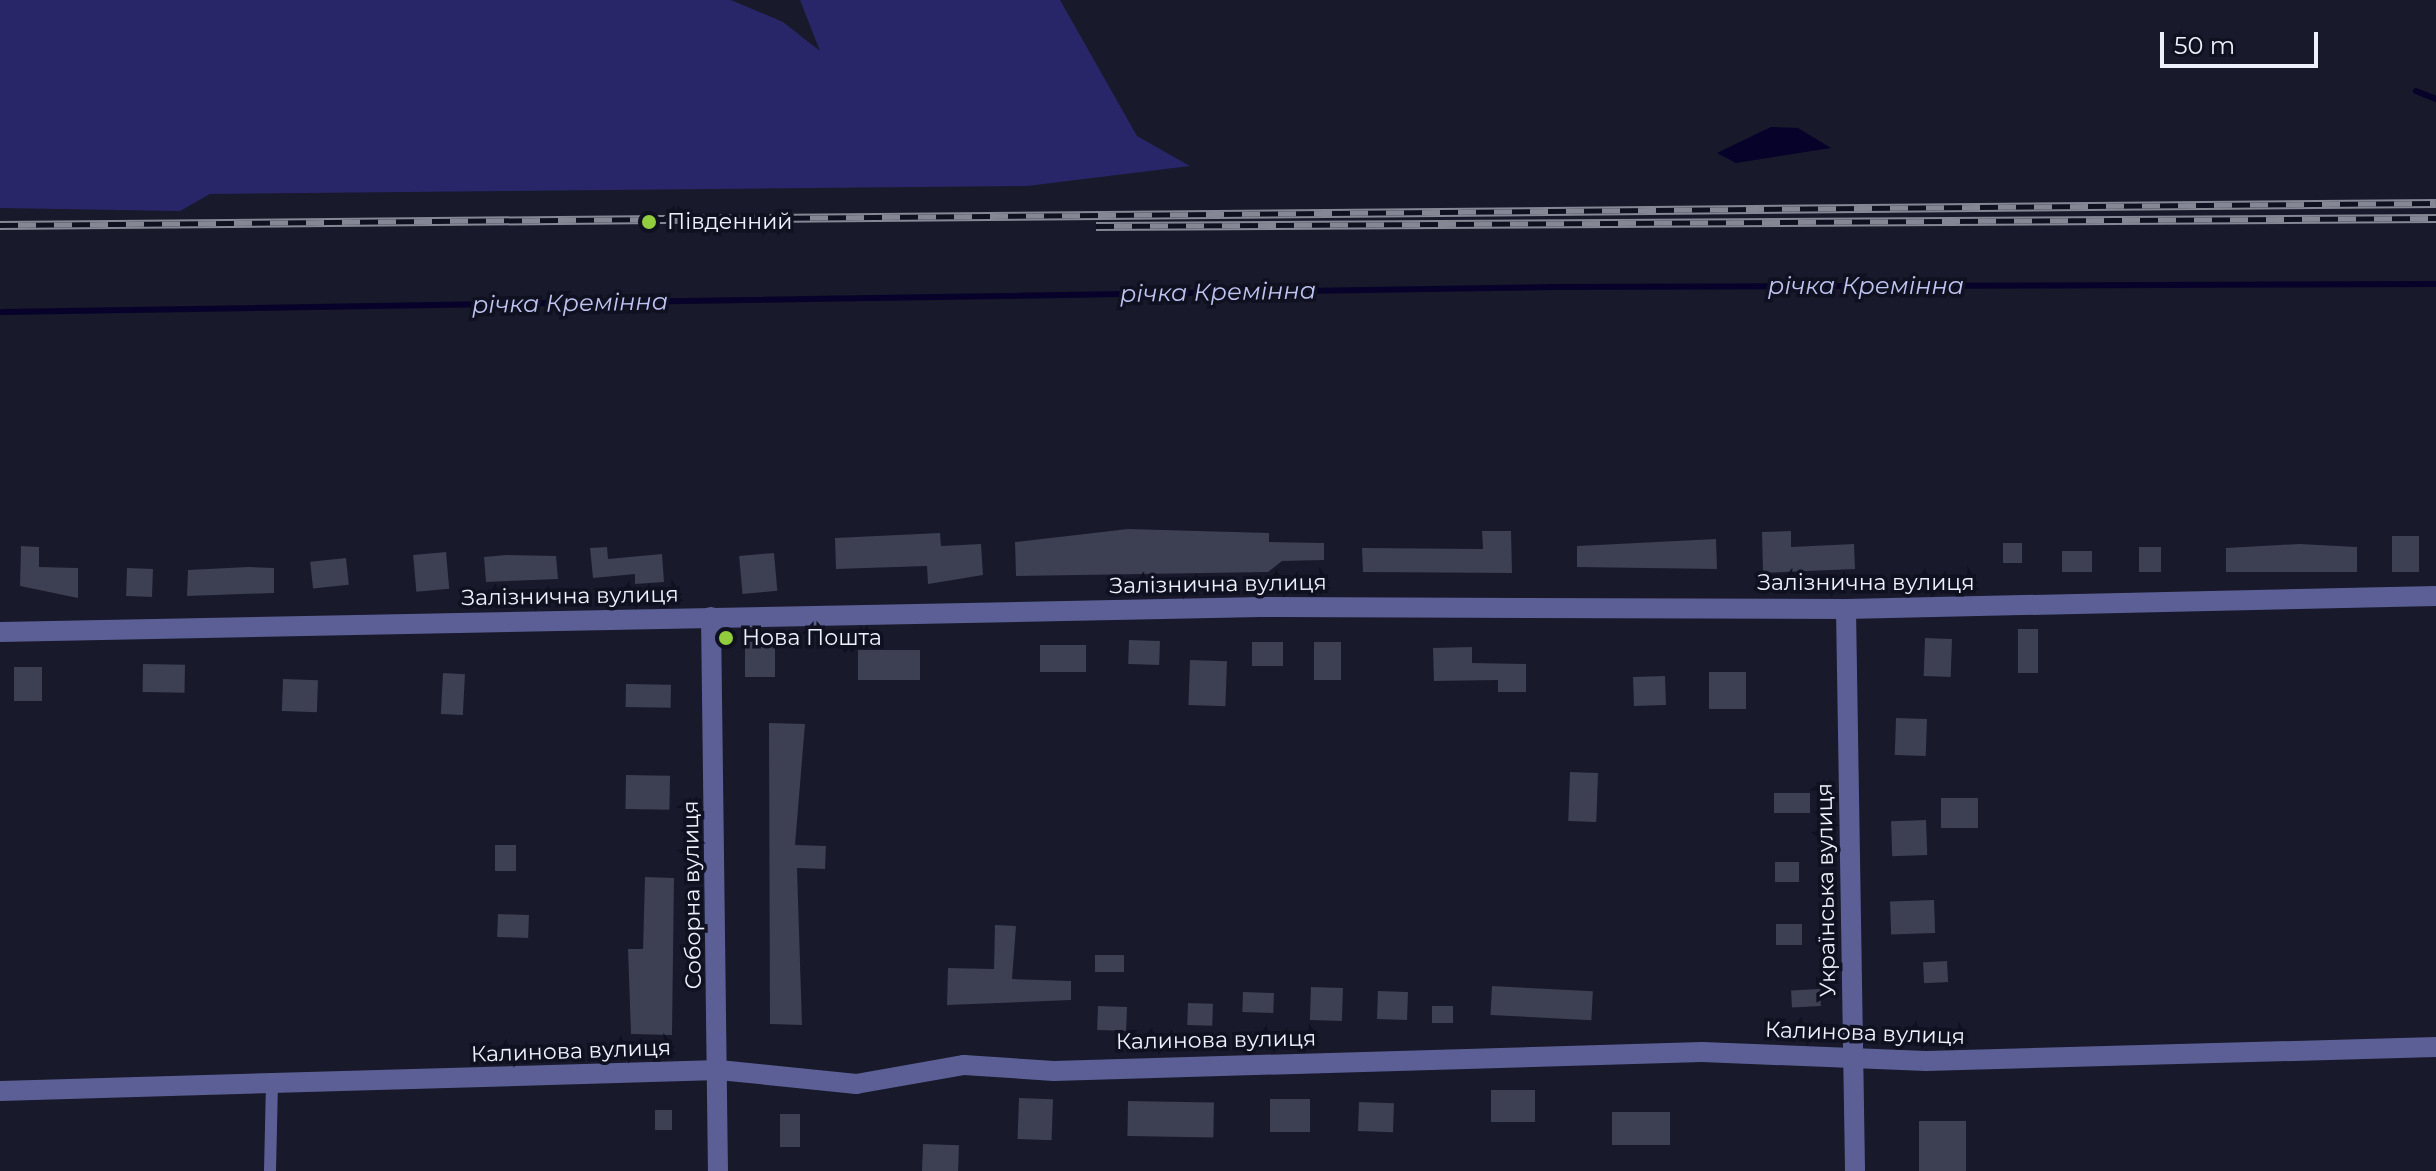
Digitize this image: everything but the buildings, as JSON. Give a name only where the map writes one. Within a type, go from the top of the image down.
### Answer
[{"type":"street","name":"Залізнична вулиця","points":[[0,632],[1277,607],[1846,609],[2436,596]]},
{"type":"street","name":"Українська вулиця","points":[[1846,609],[1855,1171]]},
{"type":"street","name":"Соборна вулиця","points":[[711,617],[718,1171]]},
{"type":"street","name":"Калинова вулиця","points":[[0,1091],[272,1086],[719,1070],[856,1084],[964,1065],[1054,1071],[1702,1052],[1926,1061],[2436,1047]]},
{"type":"lane","points":[[270,1171],[272,1086]]},
{"type":"shaded area","points":[[0,0],[731,0],[783,22],[820,51],[800,0],[1060,0],[1137,136],[1190,166],[1027,186],[210,194],[180,211],[0,208]]},
{"type":"shaded area","points":[[1771,127],[1798,128],[1831,148],[1736,163],[1717,153]]},
{"type":"waterway","points":[[2416,91],[2436,99]]},
{"type":"waterway","name":"річка Кремінна","points":[[0,312],[1552,287],[2436,284]]},
{"type":"railway","points":[[0,225],[2436,203]]},
{"type":"railway","points":[[1096,226],[2436,218]]},
{"type":"place","name":"Південний","points":[[649,222]]},
{"type":"place","name":"Нова Пошта","points":[[726,638]]}]
